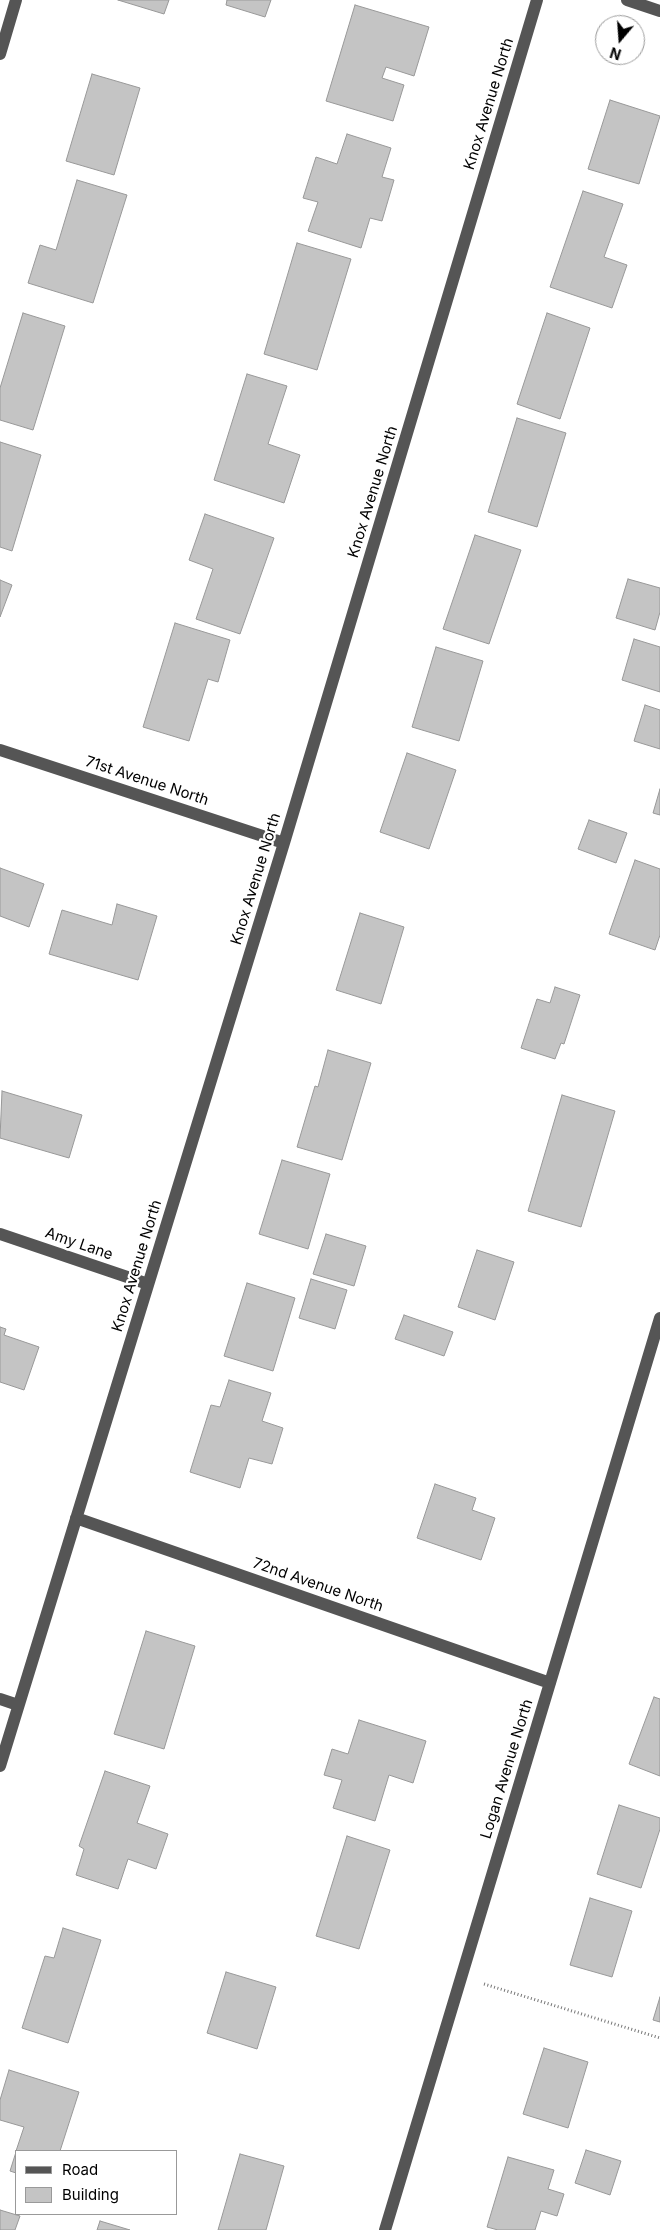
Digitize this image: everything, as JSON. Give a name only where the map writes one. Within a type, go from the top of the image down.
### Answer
[{"type":"street","points":[[0,54],[16,0]]},
{"type":"street","name":"Knox Avenue North","points":[[0,1766],[284,844],[537,0]]},
{"type":"street","points":[[627,0],[660,11]]},
{"type":"street","name":"71st Avenue North","points":[[0,750],[284,844]]},
{"type":"street","name":"Amy Lane","points":[[0,1234],[148,1284]]},
{"type":"street","name":"Logan Avenue North","points":[[385,2230],[458,1982],[660,1318]]},
{"type":"street","name":"72nd Avenue North","points":[[76,1518],[550,1683]]},
{"type":"street","points":[[0,1699],[18,1705]]},
{"type":"path","points":[[458,1982],[487,1984],[660,2038]]},
{"type":"building","points":[[118,0],[169,0],[164,14]]},
{"type":"building","points":[[227,0],[271,0],[265,17],[226,5]]},
{"type":"building","points":[[355,5],[429,27],[414,76],[386,67],[382,78],[404,85],[393,121],[326,101]]},
{"type":"building","points":[[92,74],[140,88],[114,175],[66,161]]},
{"type":"building","points":[[610,100],[660,116],[639,184],[588,169]]},
{"type":"building","points":[[347,134],[391,148],[382,177],[394,180],[382,221],[370,218],[361,248],[308,231],[318,202],[303,198],[316,157],[337,164]]},
{"type":"building","points":[[77,180],[127,195],[93,303],[28,283],[40,245],[56,250]]},
{"type":"building","points":[[583,191],[623,204],[604,257],[627,265],[612,308],[550,287]]},
{"type":"building","points":[[297,243],[351,259],[317,370],[264,354]]},
{"type":"building","points":[[23,313],[65,326],[33,430],[0,420],[0,388]]},
{"type":"building","points":[[547,313],[590,328],[560,419],[517,404]]},
{"type":"building","points":[[247,374],[287,386],[268,444],[300,455],[284,503],[214,480]]},
{"type":"building","points":[[517,418],[566,433],[537,527],[488,512]]},
{"type":"building","points":[[0,442],[41,455],[12,551],[0,547]]},
{"type":"building","points":[[205,514],[274,538],[240,634],[196,619],[213,569],[189,560]]},
{"type":"building","points":[[475,535],[521,550],[489,644],[443,629]]},
{"type":"building","points":[[628,579],[660,588],[660,612],[655,630],[616,618]]},
{"type":"building","points":[[0,580],[12,585],[0,617]]},
{"type":"building","points":[[175,623],[230,640],[218,682],[208,679],[189,741],[143,727]]},
{"type":"building","points":[[634,639],[660,647],[660,692],[622,680]]},
{"type":"building","points":[[436,647],[483,661],[459,741],[412,727]]},
{"type":"building","points":[[645,705],[660,710],[660,749],[634,741]]},
{"type":"building","points":[[407,753],[456,770],[429,849],[380,832]]},
{"type":"building","points":[[660,789],[660,815],[653,813]]},
{"type":"building","points":[[589,820],[627,833],[616,863],[578,849]]},
{"type":"building","points":[[635,860],[660,869],[660,935],[655,950],[609,934]]},
{"type":"building","points":[[0,868],[44,884],[29,927],[0,916]]},
{"type":"building","points":[[117,904],[157,916],[138,980],[49,954],[62,910],[112,925]]},
{"type":"building","points":[[360,913],[404,927],[381,1004],[336,990]]},
{"type":"building","points":[[555,987],[580,995],[564,1044],[561,1043],[555,1059],[521,1048],[537,999],[550,1003]]},
{"type":"building","points":[[328,1050],[371,1063],[342,1160],[297,1147],[315,1086],[318,1087]]},
{"type":"building","points":[[2,1091],[82,1115],[69,1158],[0,1138]]},
{"type":"building","points":[[562,1095],[615,1111],[581,1227],[528,1211]]},
{"type":"building","points":[[282,1160],[330,1174],[308,1249],[259,1234]]},
{"type":"building","points":[[326,1234],[366,1246],[354,1286],[313,1274]]},
{"type":"building","points":[[477,1250],[514,1262],[495,1320],[458,1307]]},
{"type":"building","points":[[311,1279],[347,1290],[335,1329],[299,1318]]},
{"type":"building","points":[[247,1283],[295,1298],[273,1371],[224,1356]]},
{"type":"building","points":[[404,1315],[453,1332],[444,1356],[395,1339]]},
{"type":"building","points":[[0,1327],[6,1329],[4,1335],[39,1347],[24,1390],[0,1382]]},
{"type":"building","points":[[229,1380],[271,1393],[262,1421],[283,1428],[272,1464],[249,1458],[240,1488],[190,1472],[211,1405],[220,1407]]},
{"type":"building","points":[[435,1484],[476,1498],[472,1510],[495,1518],[481,1560],[417,1538]]},
{"type":"building","points":[[146,1631],[195,1646],[164,1749],[114,1734]]},
{"type":"building","points":[[654,1697],[660,1699],[660,1776],[629,1764]]},
{"type":"building","points":[[359,1720],[426,1741],[413,1783],[389,1775],[375,1821],[333,1808],[342,1780],[324,1775],[332,1749],[348,1754]]},
{"type":"building","points":[[105,1771],[150,1786],[137,1823],[168,1834],[156,1869],[128,1859],[118,1889],[76,1875],[84,1849],[79,1846]]},
{"type":"building","points":[[619,1805],[660,1818],[660,1829],[641,1888],[597,1874]]},
{"type":"building","points":[[347,1836],[390,1850],[359,1949],[316,1936]]},
{"type":"building","points":[[590,1898],[632,1911],[612,1977],[570,1965]]},
{"type":"building","points":[[63,1928],[101,1940],[68,2043],[22,2028],[45,1956],[54,1958]]},
{"type":"building","points":[[226,1972],[276,1987],[257,2049],[207,2033]]},
{"type":"building","points":[[660,1997],[660,2022],[653,2020]]},
{"type":"building","points":[[544,2048],[588,2062],[568,2128],[523,2114]]},
{"type":"building","points":[[9,2070],[79,2092],[60,2150],[16,2150],[24,2127],[0,2120],[0,2100]]},
{"type":"building","points":[[586,2150],[621,2161],[610,2195],[575,2183]]},
{"type":"building","points":[[240,2154],[284,2166],[266,2230],[218,2230]]},
{"type":"building","points":[[15,2155],[15,2173],[10,2171]]},
{"type":"building","points":[[508,2157],[554,2170],[548,2189],[564,2194],[557,2216],[541,2211],[535,2230],[498,2230],[487,2227]]},
{"type":"building","points":[[0,2210],[20,2216],[15,2230],[0,2230]]},
{"type":"building","points":[[100,2221],[130,2230],[97,2230]]}]
